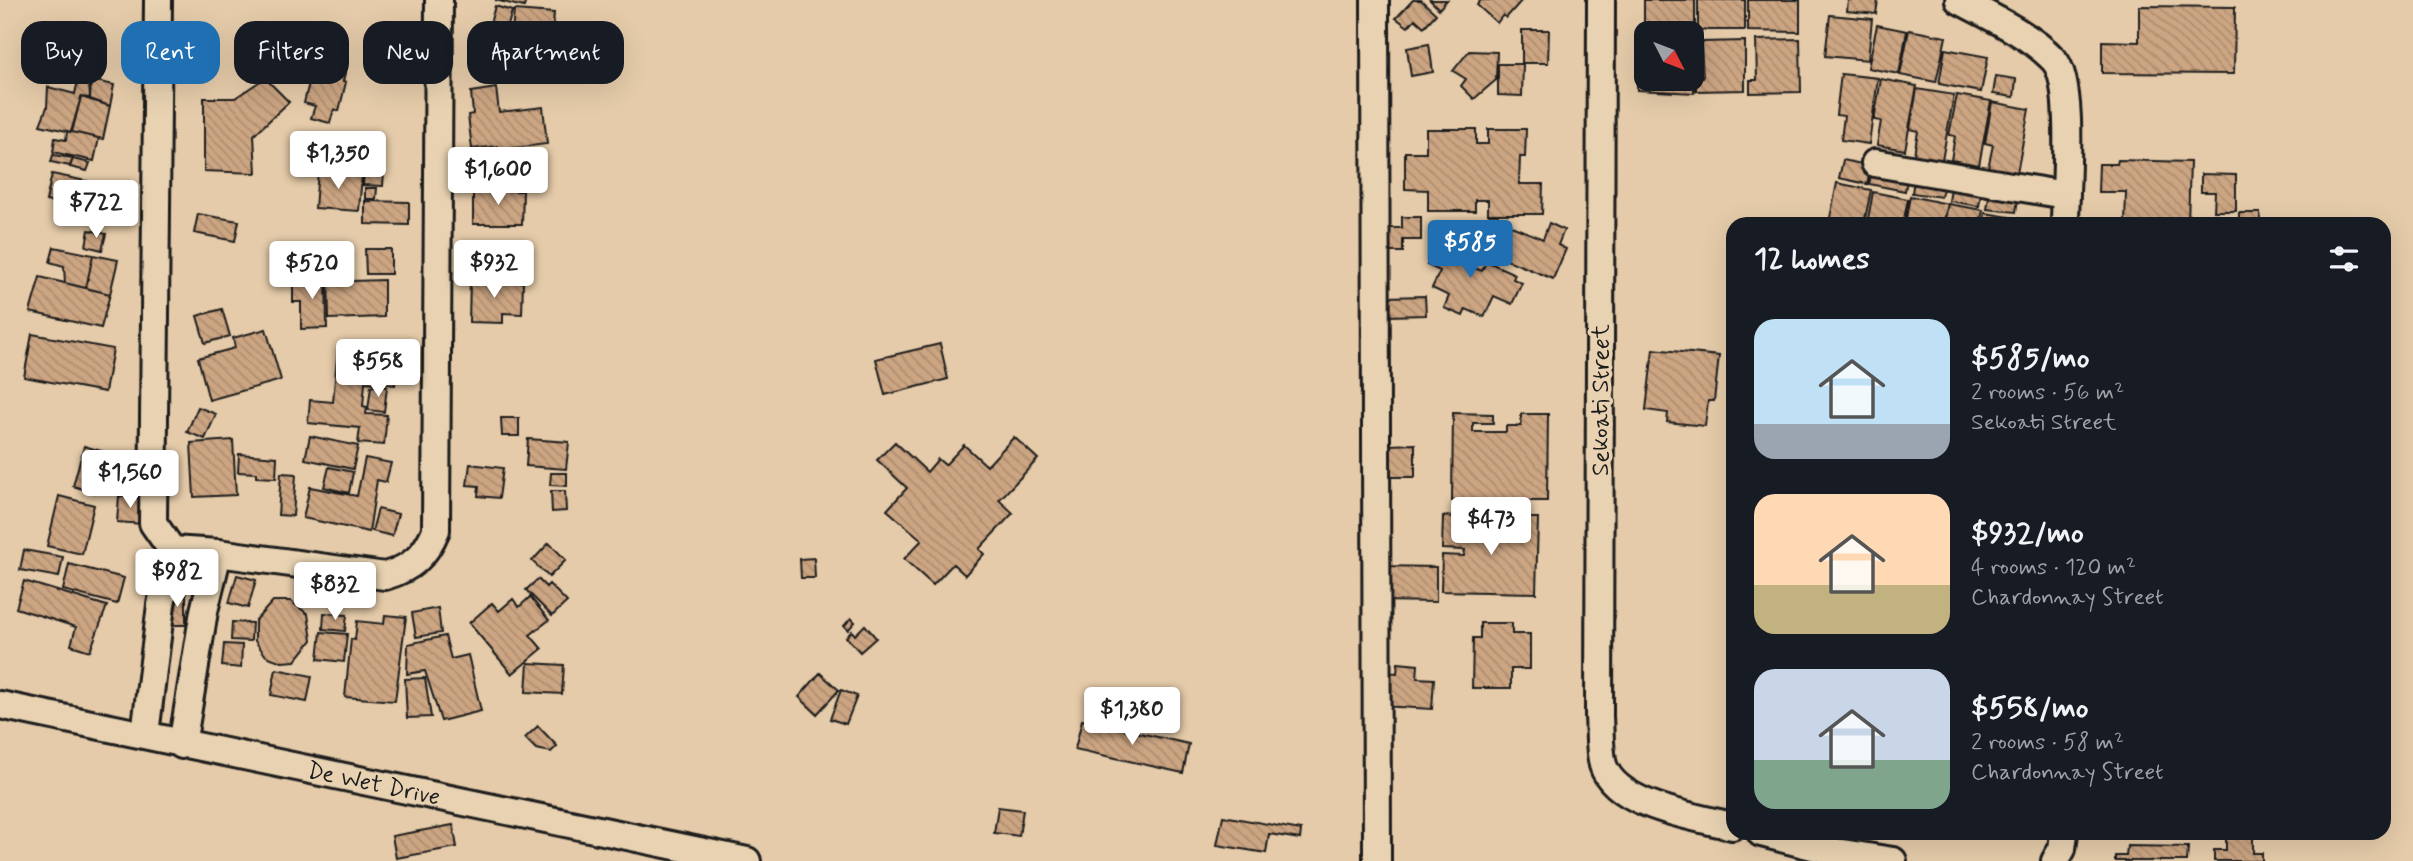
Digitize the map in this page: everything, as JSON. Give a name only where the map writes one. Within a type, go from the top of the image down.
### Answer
[{"type":"street","points":[[145,734],[161,605],[172,550],[153,523],[158,0]]},
{"type":"street","points":[[172,550],[218,552],[385,576],[404,570],[419,560],[429,547],[436,530],[439,0]]},
{"type":"street","points":[[1374,0],[1377,861]]},
{"type":"street","name":"Sekoati Street","points":[[1601,0],[1599,716],[1603,765],[1611,779],[1625,792],[1655,805],[1726,824]]},
{"type":"street","points":[[1959,0],[2000,22],[2056,62],[2063,79],[2067,111],[2065,217]]},
{"type":"street","points":[[1875,163],[2065,195]]},
{"type":"street","points":[[182,745],[204,611],[218,552]]},
{"type":"street","name":"De Wet Drive","points":[[0,705],[747,861]]},
{"type":"street","points":[[1783,840],[1836,857],[1893,861]]},
{"type":"street","points":[[2055,861],[2062,849],[2063,840]]},
{"type":"building","points":[[495,0],[526,0],[524,7]]},
{"type":"building","points":[[1413,0],[1421,0],[1436,14],[1424,27],[1415,19],[1408,27],[1396,18]]},
{"type":"building","points":[[1430,0],[1447,0],[1439,9]]},
{"type":"building","points":[[1481,0],[1522,0],[1506,18],[1503,15],[1497,23],[1477,5]]},
{"type":"building","points":[[1644,0],[1695,0],[1695,21],[1644,21]]},
{"type":"building","points":[[1698,0],[1745,0],[1745,30],[1704,30],[1704,21],[1698,21]]},
{"type":"building","points":[[1748,0],[1800,0],[1800,32],[1748,31]]},
{"type":"building","points":[[1848,0],[1878,0],[1876,14],[1847,11]]},
{"type":"building","points":[[495,6],[512,11],[509,21],[491,21]]},
{"type":"building","points":[[2139,6],[2235,7],[2234,74],[2102,73],[2102,41],[2139,42]]},
{"type":"building","points":[[514,10],[554,13],[553,21],[513,21]]},
{"type":"building","points":[[1830,15],[1872,19],[1868,60],[1825,56]]},
{"type":"building","points":[[1877,25],[1907,31],[1899,74],[1868,68]]},
{"type":"building","points":[[1522,30],[1549,30],[1548,63],[1522,63]]},
{"type":"building","points":[[1909,30],[1946,37],[1936,82],[1900,75]]},
{"type":"building","points":[[1800,39],[1801,92],[1750,93],[1750,80],[1757,80],[1756,40]]},
{"type":"building","points":[[1745,41],[1745,90],[1704,91],[1704,42]]},
{"type":"building","points":[[1429,44],[1433,72],[1411,76],[1407,48]]},
{"type":"building","points":[[1945,49],[1988,57],[1981,92],[1939,84]]},
{"type":"building","points":[[1469,51],[1497,52],[1496,80],[1474,99],[1461,86],[1466,79],[1453,71]]},
{"type":"building","points":[[1498,64],[1523,64],[1522,96],[1498,95]]},
{"type":"building","points":[[1841,74],[1878,78],[1869,144],[1841,140],[1844,116],[1836,115]]},
{"type":"building","points":[[1996,76],[2016,79],[2014,97],[1993,94]]},
{"type":"building","points":[[1881,79],[1917,86],[1905,150],[1877,145],[1881,121],[1874,120]]},
{"type":"building","points":[[77,84],[89,84],[90,98],[81,97],[71,132],[40,125],[47,107],[48,87],[75,94]]},
{"type":"building","points":[[91,84],[114,85],[110,106],[90,99]]},
{"type":"building","points":[[256,84],[271,84],[289,102],[254,135],[256,173],[204,171],[204,98],[235,98]]},
{"type":"building","points":[[309,84],[346,84],[339,111],[334,109],[330,123],[311,118],[315,106],[304,103]]},
{"type":"building","points":[[496,88],[499,112],[543,107],[547,144],[498,150],[498,146],[472,149],[468,115],[473,114],[471,92]]},
{"type":"building","points":[[1917,89],[1954,95],[1942,160],[1914,155],[1918,131],[1910,129]]},
{"type":"building","points":[[1656,91],[1694,91],[1694,93]]},
{"type":"building","points":[[1957,95],[1991,101],[1979,165],[1951,160],[1955,136],[1949,135]]},
{"type":"building","points":[[81,97],[110,106],[103,139],[72,132]]},
{"type":"building","points":[[1992,102],[2029,109],[2017,173],[1988,168],[1993,145],[1985,143]]},
{"type":"building","points":[[1426,129],[1476,129],[1476,144],[1488,144],[1488,129],[1526,129],[1525,157],[1520,157],[1519,184],[1543,184],[1542,214],[1488,214],[1488,200],[1475,200],[1475,211],[1428,211],[1428,190],[1405,189],[1405,152],[1426,152]]},
{"type":"building","points":[[67,131],[99,138],[94,161],[53,152],[55,138],[66,140]]},
{"type":"building","points":[[339,151],[365,151],[365,169],[339,169]]},
{"type":"building","points":[[53,155],[73,158],[70,166],[51,162]]},
{"type":"building","points":[[475,158],[500,159],[499,187],[474,186]]},
{"type":"building","points":[[73,159],[90,163],[87,171],[70,167]]},
{"type":"building","points":[[1843,160],[1871,166],[1867,184],[1839,178]]},
{"type":"building","points":[[2118,160],[2190,162],[2188,217],[2125,217],[2126,192],[2098,192],[2099,164],[2117,164]]},
{"type":"building","points":[[502,163],[525,164],[525,188],[502,188]]},
{"type":"building","points":[[1873,166],[1908,173],[1905,191],[1869,184]]},
{"type":"building","points":[[318,171],[362,175],[359,211],[315,208]]},
{"type":"building","points":[[364,171],[384,172],[383,186],[363,185]]},
{"type":"building","points":[[52,174],[115,187],[109,215],[46,201]]},
{"type":"building","points":[[1915,174],[1945,179],[1941,197],[1912,193]]},
{"type":"building","points":[[2201,174],[2236,175],[2236,211],[2214,211],[2215,192],[2201,192]]},
{"type":"building","points":[[1952,182],[1982,187],[1979,206],[1949,201]]},
{"type":"building","points":[[1837,183],[1871,190],[1865,217],[1830,217]]},
{"type":"building","points":[[365,188],[377,188],[376,199],[365,199]]},
{"type":"building","points":[[1990,190],[2019,193],[2016,212],[1987,209]]},
{"type":"building","points":[[473,191],[523,191],[522,224],[473,224]]},
{"type":"building","points":[[1873,192],[1908,199],[1904,217],[1868,217]]},
{"type":"building","points":[[1910,196],[1948,204],[1945,217],[1906,217]]},
{"type":"building","points":[[365,201],[409,202],[409,225],[365,224]]},
{"type":"building","points":[[1948,204],[1983,210],[1982,217],[1945,217]]},
{"type":"building","points":[[1985,213],[2010,217],[1984,217]]},
{"type":"building","points":[[2239,213],[2260,213],[2260,217],[2239,217]]},
{"type":"building","points":[[198,214],[239,221],[235,241],[194,233]]},
{"type":"building","points":[[1402,217],[1421,217],[1421,240],[1403,240],[1403,252],[1389,252],[1389,228],[1402,228]]},
{"type":"building","points":[[1549,223],[1564,230],[1558,245],[1566,249],[1553,279],[1478,248],[1486,228],[1504,236],[1509,225],[1543,239]]},
{"type":"building","points":[[89,230],[106,234],[102,250],[86,246]]},
{"type":"building","points":[[1441,236],[1471,250],[1465,264],[1482,271],[1486,261],[1515,274],[1513,279],[1522,283],[1512,304],[1494,296],[1484,317],[1466,309],[1463,316],[1444,308],[1449,296],[1432,288],[1440,271],[1427,265]]},
{"type":"building","points":[[54,247],[93,255],[86,288],[65,283],[64,266],[50,262]]},
{"type":"building","points":[[365,249],[391,249],[391,274],[366,274]]},
{"type":"building","points":[[93,255],[118,260],[110,294],[86,288]]},
{"type":"building","points":[[352,272],[352,281],[384,280],[384,317],[329,319],[328,273]]},
{"type":"building","points":[[300,275],[326,275],[327,328],[301,329],[301,302],[293,302],[293,285],[300,285]]},
{"type":"building","points":[[40,277],[110,294],[101,328],[30,312]]},
{"type":"building","points":[[470,280],[523,282],[522,314],[503,313],[503,323],[469,322]]},
{"type":"building","points":[[1425,296],[1426,315],[1387,316],[1386,297]]},
{"type":"building","points":[[222,309],[230,336],[205,343],[197,316]]},
{"type":"building","points":[[266,329],[281,380],[209,400],[198,358],[235,348],[233,338]]},
{"type":"building","points":[[32,334],[113,349],[105,392],[24,377]]},
{"type":"building","points":[[940,344],[948,379],[885,395],[876,359]]},
{"type":"building","points":[[338,347],[397,352],[395,385],[365,382],[363,406],[367,407],[366,414],[387,415],[384,445],[358,443],[360,428],[308,423],[310,400],[333,402]]},
{"type":"building","points":[[1653,349],[1719,356],[1714,401],[1708,401],[1705,426],[1667,422],[1668,413],[1646,410]]},
{"type":"building","points":[[371,386],[387,387],[384,412],[368,410]]},
{"type":"building","points":[[198,407],[216,414],[205,439],[187,432]]},
{"type":"building","points":[[1453,413],[1493,414],[1493,423],[1473,423],[1473,432],[1506,432],[1506,426],[1521,426],[1521,414],[1548,414],[1547,501],[1452,501]]},
{"type":"building","points":[[501,418],[519,418],[519,436],[502,436]]},
{"type":"building","points":[[310,436],[358,446],[353,469],[305,459]]},
{"type":"building","points":[[1014,437],[1038,459],[999,500],[1013,513],[979,549],[984,554],[965,575],[953,564],[933,585],[904,559],[922,540],[887,510],[907,488],[877,460],[895,442],[927,472],[938,459],[945,465],[964,445],[987,466]]},
{"type":"building","points":[[528,439],[569,442],[566,469],[526,466]]},
{"type":"building","points":[[233,440],[236,495],[194,497],[191,443]]},
{"type":"building","points":[[1415,444],[1415,477],[1389,477],[1389,445]]},
{"type":"building","points":[[84,446],[108,453],[96,493],[73,486]]},
{"type":"building","points":[[239,454],[277,457],[276,478],[256,477],[256,473],[238,472]]},
{"type":"building","points":[[365,458],[391,463],[386,482],[377,480],[369,532],[303,518],[310,487],[357,496]]},
{"type":"building","points":[[470,464],[503,468],[499,498],[478,496],[479,486],[467,485]]},
{"type":"building","points":[[329,467],[353,472],[349,493],[324,487]]},
{"type":"building","points":[[128,472],[141,485],[132,494],[119,480]]},
{"type":"building","points":[[281,473],[296,474],[293,516],[278,515]]},
{"type":"building","points":[[551,473],[567,473],[567,486],[550,485]]},
{"type":"building","points":[[551,491],[565,491],[566,511],[552,512]]},
{"type":"building","points":[[59,496],[94,505],[82,554],[47,546]]},
{"type":"building","points":[[119,496],[143,498],[142,524],[117,522]]},
{"type":"building","points":[[378,509],[398,514],[392,536],[372,531]]},
{"type":"building","points":[[1443,516],[1457,517],[1457,527],[1495,528],[1495,518],[1538,518],[1536,593],[1441,591],[1442,555],[1464,556],[1465,550],[1442,549]]},
{"type":"building","points":[[549,543],[566,560],[549,577],[532,561]]},
{"type":"building","points":[[24,550],[63,557],[59,577],[20,570]]},
{"type":"building","points":[[814,558],[815,578],[801,578],[800,559]]},
{"type":"building","points":[[69,564],[124,578],[117,604],[63,590]]},
{"type":"building","points":[[1381,566],[1436,567],[1436,602],[1380,601]]},
{"type":"building","points":[[237,575],[256,580],[248,608],[229,603]]},
{"type":"building","points":[[538,579],[546,587],[549,584],[567,602],[552,616],[526,590]]},
{"type":"building","points":[[24,581],[107,606],[90,651],[71,645],[76,627],[16,608]]},
{"type":"building","points":[[168,593],[186,593],[186,625],[168,625]]},
{"type":"building","points":[[530,597],[549,620],[530,635],[542,649],[512,674],[469,623],[492,603],[499,611],[513,599],[519,607]]},
{"type":"building","points":[[273,601],[290,601],[308,614],[312,640],[295,661],[282,662],[266,656],[255,641],[255,621]]},
{"type":"building","points":[[438,608],[441,633],[416,637],[412,613]]},
{"type":"building","points":[[324,613],[347,615],[345,631],[323,629]]},
{"type":"building","points":[[385,615],[406,617],[395,701],[345,697],[351,639],[355,640],[357,621],[384,624]]},
{"type":"building","points":[[851,618],[855,622],[848,630],[844,626]]},
{"type":"building","points":[[232,622],[252,623],[251,641],[231,640]]},
{"type":"building","points":[[1480,623],[1512,623],[1512,634],[1530,634],[1530,669],[1511,669],[1511,688],[1472,688],[1473,638],[1480,638]]},
{"type":"building","points":[[865,625],[876,638],[860,652],[846,637],[852,631],[855,635]]},
{"type":"building","points":[[321,632],[347,634],[344,662],[318,659]]},
{"type":"building","points":[[445,636],[451,659],[468,655],[481,711],[441,721],[425,671],[407,674],[408,644]]},
{"type":"building","points":[[224,644],[242,645],[241,668],[222,666]]},
{"type":"building","points":[[528,663],[564,665],[562,694],[526,692]]},
{"type":"building","points":[[1398,663],[1418,665],[1417,678],[1434,679],[1432,709],[1381,706],[1384,672],[1397,673]]},
{"type":"building","points":[[276,669],[312,676],[307,702],[271,695]]},
{"type":"building","points":[[820,673],[839,690],[817,714],[799,697]]},
{"type":"building","points":[[425,678],[431,717],[407,718],[405,679]]},
{"type":"building","points":[[841,690],[857,696],[846,724],[830,719]]},
{"type":"building","points":[[1082,720],[1189,744],[1183,773],[1075,749]]},
{"type":"building","points":[[538,726],[557,746],[551,752],[536,749],[525,738]]},
{"type":"building","points":[[998,807],[1023,810],[1019,836],[994,833]]},
{"type":"building","points":[[1223,816],[1301,830],[1300,839],[1269,834],[1266,853],[1217,845]]},
{"type":"building","points":[[453,825],[457,847],[396,858],[392,836]]},
{"type":"building","points":[[2226,840],[2253,840],[2253,853],[2262,853],[2262,861],[2214,861],[2214,850],[2226,850]]},
{"type":"building","points":[[2127,846],[2188,847],[2187,861],[2115,861],[2115,856],[2126,856]]}]
